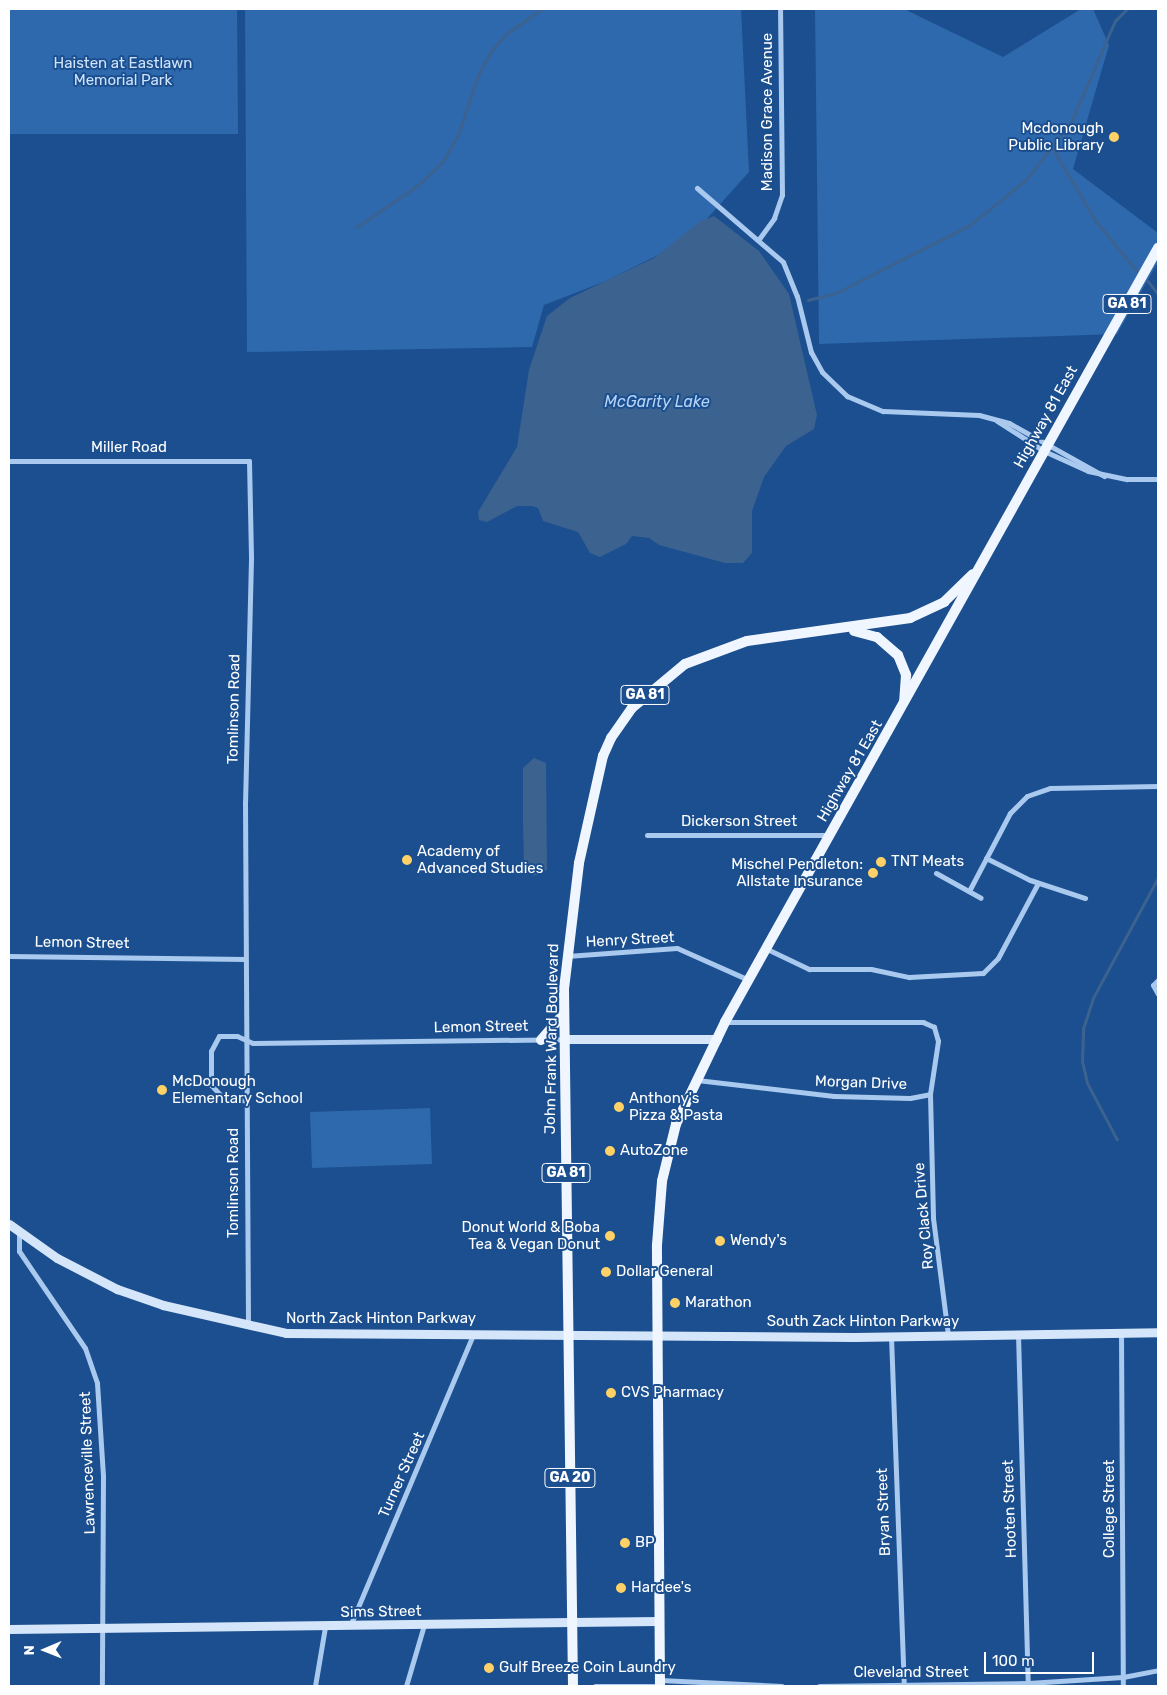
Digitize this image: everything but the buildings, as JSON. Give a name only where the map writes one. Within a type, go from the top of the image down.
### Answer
[{"type":"main road","name":"Highway 81 East","points":[[660,1684],[658,1336],[660,1196],[673,1133],[694,1080],[725,1022],[903,710],[1158,248]]},
{"type":"main road","name":"John Frank Ward Boulevard","points":[[573,1686],[564,1013],[566,956],[580,855],[597,775],[611,738],[632,708],[668,674],[709,652],[762,638],[844,630],[898,621],[932,609],[958,590],[983,562]]},
{"type":"main road","points":[[844,630],[877,637],[898,655],[906,675],[903,710]]},
{"type":"main road","points":[[541,1040],[564,1013]]},
{"type":"main road","name":"Lemon Street","points":[[564,1039],[717,1039]]},
{"type":"main road","name":"North Zack Hinton Parkway","points":[[9,1224],[71,1266],[117,1289],[248,1326],[308,1334],[567,1334]]},
{"type":"main road","name":"South Zack Hinton Parkway","points":[[567,1334],[891,1336],[1158,1332]]},
{"type":"main road","name":"Sims Street","points":[[9,1629],[104,1630],[350,1627],[659,1621]]},
{"type":"street","name":"Madison Grace Avenue","points":[[759,239],[774,218],[782,194],[780,9]]},
{"type":"street","points":[[697,188],[759,239],[788,271],[811,352],[839,390],[883,411],[979,415],[996,420],[1046,448],[1104,476],[1158,478]]},
{"type":"street","points":[[1046,448],[1104,476]]},
{"type":"street","name":"Miller Road","points":[[9,461],[249,461]]},
{"type":"street","name":"Tomlinson Road","points":[[248,1326],[245,959],[249,461]]},
{"type":"street","points":[[969,891],[1013,808],[1032,793],[1050,788],[1158,786]]},
{"type":"street","name":"Dickerson Street","points":[[647,835],[831,835]]},
{"type":"street","points":[[986,858],[1038,883],[1085,898]]},
{"type":"street","points":[[936,873],[981,898]]},
{"type":"street","points":[[767,949],[808,969],[876,969],[909,977],[983,973],[998,958],[1038,883]]},
{"type":"street","name":"Henry Street","points":[[566,956],[677,948],[749,980]]},
{"type":"street","name":"Lemon Street","points":[[9,956],[245,959]]},
{"type":"street","points":[[1158,980],[1153,985],[1158,994]]},
{"type":"street","points":[[725,1022],[923,1022],[934,1027],[938,1041],[930,1094]]},
{"type":"street","name":"Lemon Street","points":[[246,1100],[226,1101],[210,1085],[211,1051],[219,1036],[246,1040],[253,1044],[564,1039]]},
{"type":"street","name":"Morgan Drive","points":[[694,1080],[834,1096],[910,1098],[930,1094]]},
{"type":"street","name":"Roy Clack Drive","points":[[930,1094],[934,1218],[948,1335]]},
{"type":"street","name":"Lawrenceville Street","points":[[19,1231],[20,1251],[84,1348],[98,1383],[103,1475],[104,1630],[102,1686]]},
{"type":"street","name":"College Street","points":[[1121,1332],[1123,1686]]},
{"type":"street","name":"Turner Street","points":[[350,1627],[474,1333]]},
{"type":"street","name":"Hooten Street","points":[[1018,1334],[1028,1683]]},
{"type":"street","name":"Bryan Street","points":[[891,1336],[904,1685]]},
{"type":"street","points":[[406,1686],[424,1625]]},
{"type":"street","points":[[315,1686],[325,1627]]},
{"type":"street","name":"Cleveland Street","points":[[819,1686],[1028,1683],[1123,1677],[1158,1670]]},
{"type":"street","points":[[595,1686],[660,1684],[782,1686]]},
{"type":"green space","name":"Haisten at Eastlawn Memorial Park","points":[[9,9],[237,9],[238,134],[9,134]]},
{"type":"green space","points":[[245,9],[741,9],[749,172],[688,240],[606,281],[544,305],[532,347],[247,352]]},
{"type":"green space","points":[[815,9],[904,9],[1003,57],[1081,9],[1093,9],[1109,45],[1073,169],[1158,233],[1158,262],[1117,334],[819,344]]},
{"type":"green space","points":[[430,1108],[432,1164],[312,1168],[310,1112]]},
{"type":"water","name":"McGarity Lake","points":[[714,216],[759,251],[789,294],[817,415],[814,429],[786,446],[764,477],[752,511],[752,553],[743,563],[725,563],[659,545],[649,538],[632,536],[626,544],[600,557],[590,553],[578,532],[543,521],[538,508],[532,506],[517,506],[487,522],[479,520],[478,512],[517,447],[529,370],[547,316],[570,298],[654,258],[701,221]]},
{"type":"water","points":[[534,758],[546,763],[547,870],[534,876],[524,867],[523,768]]},
{"type":"waterway","points":[[357,227],[418,185],[442,163],[458,135],[479,73],[492,50],[506,34],[542,9]]},
{"type":"waterway","points":[[808,300],[836,293],[970,225],[1026,180],[1071,122],[1115,21],[1127,9]]},
{"type":"waterway","points":[[1051,145],[1096,221],[1137,271]]},
{"type":"waterway","points":[[1148,281],[1158,294]]},
{"type":"waterway","points":[[1117,1140],[1087,1083],[1082,1062],[1083,1029],[1093,998],[1158,878]]},
{"type":"place","name":"Mcdonough Public Library","points":[[1114,137]]},
{"type":"place","name":"Academy of Advanced Studies","points":[[407,860]]},
{"type":"place","name":"TNT Meats","points":[[881,862]]},
{"type":"place","name":"Mischel Pendleton: Allstate Insurance","points":[[873,873]]},
{"type":"place","name":"McDonough Elementary School","points":[[162,1090]]},
{"type":"place","name":"Anthony's Pizza & Pasta","points":[[619,1107]]},
{"type":"place","name":"AutoZone","points":[[610,1151]]},
{"type":"place","name":"Donut World & Boba Tea & Vegan Donut","points":[[610,1236]]},
{"type":"place","name":"Wendy's","points":[[720,1241]]},
{"type":"place","name":"Dollar General","points":[[606,1272]]},
{"type":"place","name":"Marathon","points":[[675,1303]]},
{"type":"place","name":"CVS Pharmacy","points":[[611,1393]]},
{"type":"place","name":"BP","points":[[625,1543]]},
{"type":"place","name":"Hardee's","points":[[621,1588]]},
{"type":"place","name":"Gulf Breeze Coin Laundry","points":[[489,1668]]}]
